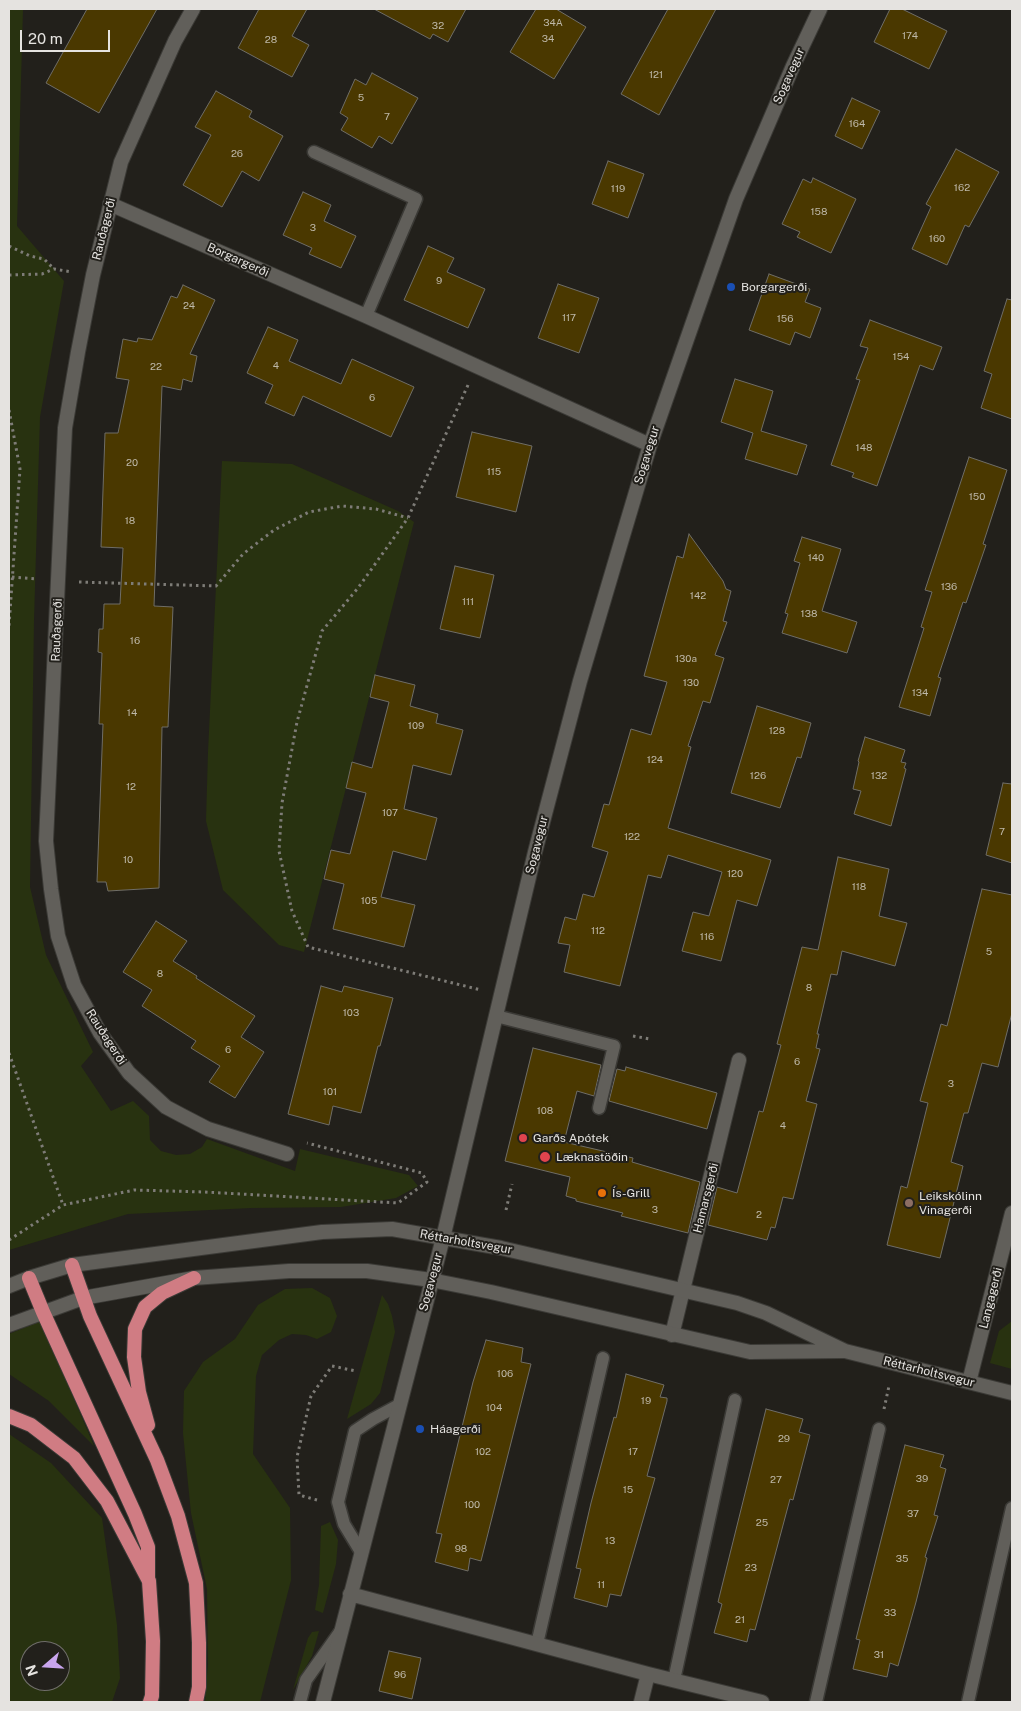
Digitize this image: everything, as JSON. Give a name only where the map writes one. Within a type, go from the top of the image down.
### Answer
[{"type":"highway","points":[[72,1265],[90,1316],[157,1460],[178,1516],[196,1583],[199,1643],[199,1686],[196,1702]]},
{"type":"highway","points":[[29,1278],[148,1547],[148,1581],[153,1641],[152,1696],[150,1702]]},
{"type":"highway","points":[[157,1460],[139,1392],[134,1357],[135,1329],[145,1307],[162,1293],[194,1278]]},
{"type":"highway","points":[[9,1416],[31,1425],[74,1458],[107,1501],[148,1581]]},
{"type":"street","name":"Rauðagerði","points":[[193,9],[175,41],[125,154],[110,204],[93,275],[66,428],[60,517],[56,654],[46,841],[58,936],[74,985],[100,1033],[129,1073],[166,1107],[208,1129],[287,1154]]},
{"type":"street","name":"Sogavegur","points":[[323,1702],[443,1238],[535,852],[580,681],[650,444],[736,199],[792,66],[820,9]]},
{"type":"street","name":"Borgargerði","points":[[110,204],[366,316],[650,444]]},
{"type":"street","name":"Hamarsgerði","points":[[672,1335],[739,1060]]},
{"type":"street","name":"Langagerði","points":[[969,1382],[1012,1213]]},
{"type":"street","name":"Réttarholtsvegur","points":[[9,1286],[72,1265],[342,1230],[392,1229],[501,1248],[737,1303],[766,1313],[845,1351],[1012,1394]]},
{"type":"street","name":"Réttarholtsvegur","points":[[9,1325],[83,1298],[194,1278],[289,1271],[366,1271],[431,1280],[491,1292],[750,1352],[845,1351]]},
{"type":"street","points":[[350,1594],[648,1674],[762,1702]]},
{"type":"street","points":[[641,1702],[648,1674]]},
{"type":"lane","points":[[314,152],[416,199],[366,316]]},
{"type":"lane","points":[[496,1016],[614,1046],[599,1108]]},
{"type":"lane","points":[[537,1644],[603,1358]]},
{"type":"lane","points":[[674,1680],[735,1400]]},
{"type":"lane","points":[[361,1552],[344,1524],[338,1502],[355,1431],[399,1405]]},
{"type":"lane","points":[[816,1702],[879,1429]]},
{"type":"lane","points":[[968,1702],[1012,1508]]},
{"type":"lane","points":[[300,1702],[306,1680],[340,1632]]},
{"type":"path","points":[[9,246],[30,256],[44,259],[54,269]]},
{"type":"path","points":[[9,275],[42,274],[54,269],[93,275]]},
{"type":"path","points":[[476,366],[408,518],[358,588],[322,631],[297,722],[282,803],[279,851],[292,911],[308,947],[501,995]]},
{"type":"path","points":[[9,410],[20,470],[9,626]]},
{"type":"path","points":[[77,582],[216,586],[242,554],[274,530],[309,512],[342,506],[376,508],[408,518]]},
{"type":"path","points":[[638,1037],[650,1039]]},
{"type":"path","points":[[9,1053],[63,1205]]},
{"type":"path","points":[[9,1240],[63,1205],[134,1190],[398,1203],[427,1182],[422,1173],[304,1143]]},
{"type":"path","points":[[506,1210],[512,1184]]},
{"type":"path","points":[[322,1501],[299,1496],[297,1457],[311,1396],[332,1366],[356,1371]]},
{"type":"green space","points":[[9,9],[23,9],[17,226],[64,281],[40,417],[34,620],[30,887],[46,955],[93,1052],[81,1066],[111,1111],[133,1101],[149,1116],[150,1140],[161,1151],[176,1155],[190,1154],[202,1147],[207,1139],[295,1171],[300,1149],[409,1175],[418,1186],[396,1198],[341,1207],[251,1208],[128,1214],[9,1250]]},
{"type":"green space","points":[[222,461],[292,464],[398,511],[414,522],[304,952],[279,945],[223,890],[206,821]]},
{"type":"green space","points":[[312,1288],[330,1298],[337,1316],[331,1332],[317,1339],[306,1335],[292,1334],[279,1340],[262,1355],[256,1376],[253,1454],[290,1508],[291,1580],[260,1702],[205,1702],[208,1664],[207,1589],[191,1513],[183,1433],[184,1391],[203,1362],[235,1339],[258,1305],[285,1289]]},
{"type":"green space","points":[[382,1295],[388,1304],[395,1332],[380,1393],[371,1404],[347,1419]]},
{"type":"green space","points":[[41,1321],[94,1446],[49,1401],[9,1374],[9,1334]]},
{"type":"green space","points":[[1012,1321],[1012,1369],[990,1363],[999,1331]]},
{"type":"green space","points":[[9,1434],[51,1463],[102,1518],[117,1625],[120,1678],[112,1702],[9,1702]]},
{"type":"green space","points":[[330,1522],[338,1540],[336,1564],[323,1613],[315,1610],[319,1585],[321,1526]]},
{"type":"green space","points":[[319,1631],[312,1656],[293,1690],[308,1638],[312,1632]]},
{"type":"building","points":[[87,9],[157,9],[99,113],[46,83]]},
{"type":"building","points":[[259,9],[307,9],[292,36],[309,45],[292,77],[238,48]]},
{"type":"building","points":[[374,9],[466,9],[448,42],[433,34],[430,39]]},
{"type":"building","points":[[536,9],[556,9],[586,27],[554,79],[510,52]]},
{"type":"building","points":[[668,9],[716,9],[659,115],[621,94]]},
{"type":"building","points":[[890,9],[902,9],[947,31],[929,69],[874,42]]},
{"type":"building","points":[[372,73],[418,98],[392,144],[379,136],[372,148],[341,130],[348,118],[340,113],[355,79],[366,85]]},
{"type":"building","points":[[216,91],[252,111],[249,117],[283,136],[259,181],[242,171],[222,207],[183,185],[211,135],[195,127]]},
{"type":"building","points":[[852,98],[880,111],[862,149],[835,136]]},
{"type":"building","points":[[956,149],[999,172],[969,227],[965,225],[947,265],[912,249],[931,207],[926,204]]},
{"type":"building","points":[[608,161],[644,174],[628,218],[592,204]]},
{"type":"building","points":[[813,178],[856,199],[831,253],[797,237],[800,232],[782,224],[803,179],[811,183]]},
{"type":"building","points":[[303,192],[331,205],[324,221],[356,236],[341,268],[309,254],[312,248],[283,235]]},
{"type":"building","points":[[428,246],[454,258],[447,272],[485,289],[468,328],[404,300]]},
{"type":"building","points":[[769,274],[810,289],[805,302],[821,308],[810,338],[795,332],[790,345],[749,330]]},
{"type":"building","points":[[558,284],[599,298],[579,353],[538,338]]},
{"type":"building","points":[[183,285],[215,300],[190,354],[197,356],[192,382],[183,379],[181,390],[162,386],[154,606],[173,607],[168,727],[162,727],[159,888],[108,891],[106,882],[97,882],[103,724],[99,724],[102,653],[98,652],[99,629],[103,629],[104,604],[120,604],[123,548],[101,547],[105,433],[118,433],[129,380],[116,378],[123,339],[137,342],[138,338],[152,340],[171,296],[177,298]]},
{"type":"building","points":[[1007,299],[1012,300],[1012,419],[981,408],[992,374],[984,371]]},
{"type":"building","points":[[870,320],[942,347],[933,370],[920,365],[877,486],[852,477],[854,473],[831,465],[860,380],[856,379],[868,348],[860,346]]},
{"type":"building","points":[[268,327],[298,340],[289,361],[341,384],[352,359],[414,387],[391,437],[303,396],[294,416],[265,403],[273,385],[247,373]]},
{"type":"building","points":[[735,379],[773,391],[761,431],[807,445],[797,475],[745,459],[753,433],[721,422]]},
{"type":"building","points":[[472,432],[532,446],[516,512],[456,497]]},
{"type":"building","points":[[969,457],[1007,470],[983,544],[986,545],[966,603],[963,602],[938,677],[941,678],[930,716],[899,707],[924,628],[921,627],[932,592],[925,590]]},
{"type":"building","points":[[689,534],[723,581],[726,589],[731,591],[723,621],[727,622],[715,655],[724,658],[710,703],[703,701],[688,746],[691,747],[668,828],[771,860],[757,906],[737,900],[721,961],[682,951],[693,912],[709,916],[722,872],[668,855],[661,878],[648,875],[620,986],[564,972],[570,945],[558,943],[565,917],[576,920],[583,894],[594,897],[608,852],[592,847],[604,804],[609,805],[631,729],[651,735],[667,682],[644,676],[677,556],[683,558]]},
{"type":"building","points":[[802,537],[841,549],[822,611],[857,622],[847,653],[782,633],[788,614],[785,613],[800,563],[794,561]]},
{"type":"building","points":[[455,566],[494,575],[480,638],[440,629]]},
{"type":"building","points":[[375,675],[415,685],[410,706],[438,714],[436,723],[463,730],[451,775],[413,765],[404,809],[437,818],[426,860],[393,851],[381,897],[415,905],[404,947],[333,929],[344,884],[324,879],[331,850],[350,854],[366,793],[346,788],[352,762],[372,768],[389,702],[370,697]]},
{"type":"building","points":[[757,706],[811,723],[801,758],[797,757],[780,808],[731,793]]},
{"type":"building","points":[[865,737],[905,750],[901,762],[906,763],[904,768],[906,769],[891,826],[854,814],[861,791],[853,789]]},
{"type":"building","points":[[1003,783],[1012,784],[1012,863],[986,855]]},
{"type":"building","points":[[838,857],[889,869],[879,916],[907,923],[895,966],[842,951],[837,975],[831,974],[817,1034],[819,1034],[816,1048],[820,1049],[806,1101],[817,1104],[793,1199],[783,1197],[775,1228],[771,1227],[767,1240],[708,1225],[717,1187],[737,1193],[759,1111],[763,1112],[781,1045],[777,1044],[802,947],[818,950]]},
{"type":"building","points":[[982,889],[1012,895],[1012,1013],[998,1067],[982,1063],[968,1113],[964,1113],[951,1162],[963,1166],[940,1258],[887,1245],[901,1186],[907,1188],[928,1103],[920,1101],[941,1024],[947,1026]]},
{"type":"building","points":[[156,921],[187,941],[173,961],[255,1016],[241,1037],[264,1052],[235,1098],[209,1082],[220,1066],[191,1048],[196,1041],[142,1006],[152,990],[123,972]]},
{"type":"building","points":[[321,986],[342,992],[344,986],[393,998],[380,1046],[378,1046],[361,1113],[333,1106],[329,1125],[288,1114]]},
{"type":"building","points":[[533,1048],[601,1065],[594,1096],[577,1091],[564,1142],[633,1158],[632,1162],[700,1182],[688,1233],[621,1216],[623,1213],[576,1201],[576,1199],[566,1196],[570,1177],[505,1161]]},
{"type":"building","points":[[626,1067],[717,1093],[707,1129],[609,1101],[617,1069],[625,1071]]},
{"type":"building","points":[[486,1340],[523,1348],[521,1362],[531,1364],[481,1561],[470,1558],[468,1571],[435,1562],[442,1534],[436,1533],[473,1382]]},
{"type":"building","points":[[626,1374],[664,1385],[660,1397],[667,1398],[667,1401],[647,1476],[655,1478],[621,1596],[610,1594],[607,1607],[574,1598],[581,1569],[576,1568],[591,1503],[614,1417],[616,1418]]},
{"type":"building","points":[[766,1409],[803,1419],[799,1432],[810,1435],[793,1500],[790,1499],[755,1630],[750,1629],[747,1642],[714,1633],[722,1604],[718,1602]]},
{"type":"building","points":[[905,1445],[944,1455],[940,1467],[946,1469],[934,1515],[938,1516],[925,1557],[927,1558],[898,1666],[890,1663],[887,1677],[853,1669],[860,1640],[856,1639]]},
{"type":"building","points":[[389,1651],[421,1658],[412,1699],[379,1691]]},
{"type":"place","name":"Borgargerði","points":[[731,287]]},
{"type":"place","name":"Garðs Apótek","points":[[523,1138]]},
{"type":"place","name":"Læknastöðin","points":[[545,1157]]},
{"type":"place","name":"Ís-Grill","points":[[602,1193]]},
{"type":"place","name":"Leikskólinn Vinagerði","points":[[909,1203]]},
{"type":"place","name":"Háagerði","points":[[420,1429]]}]
